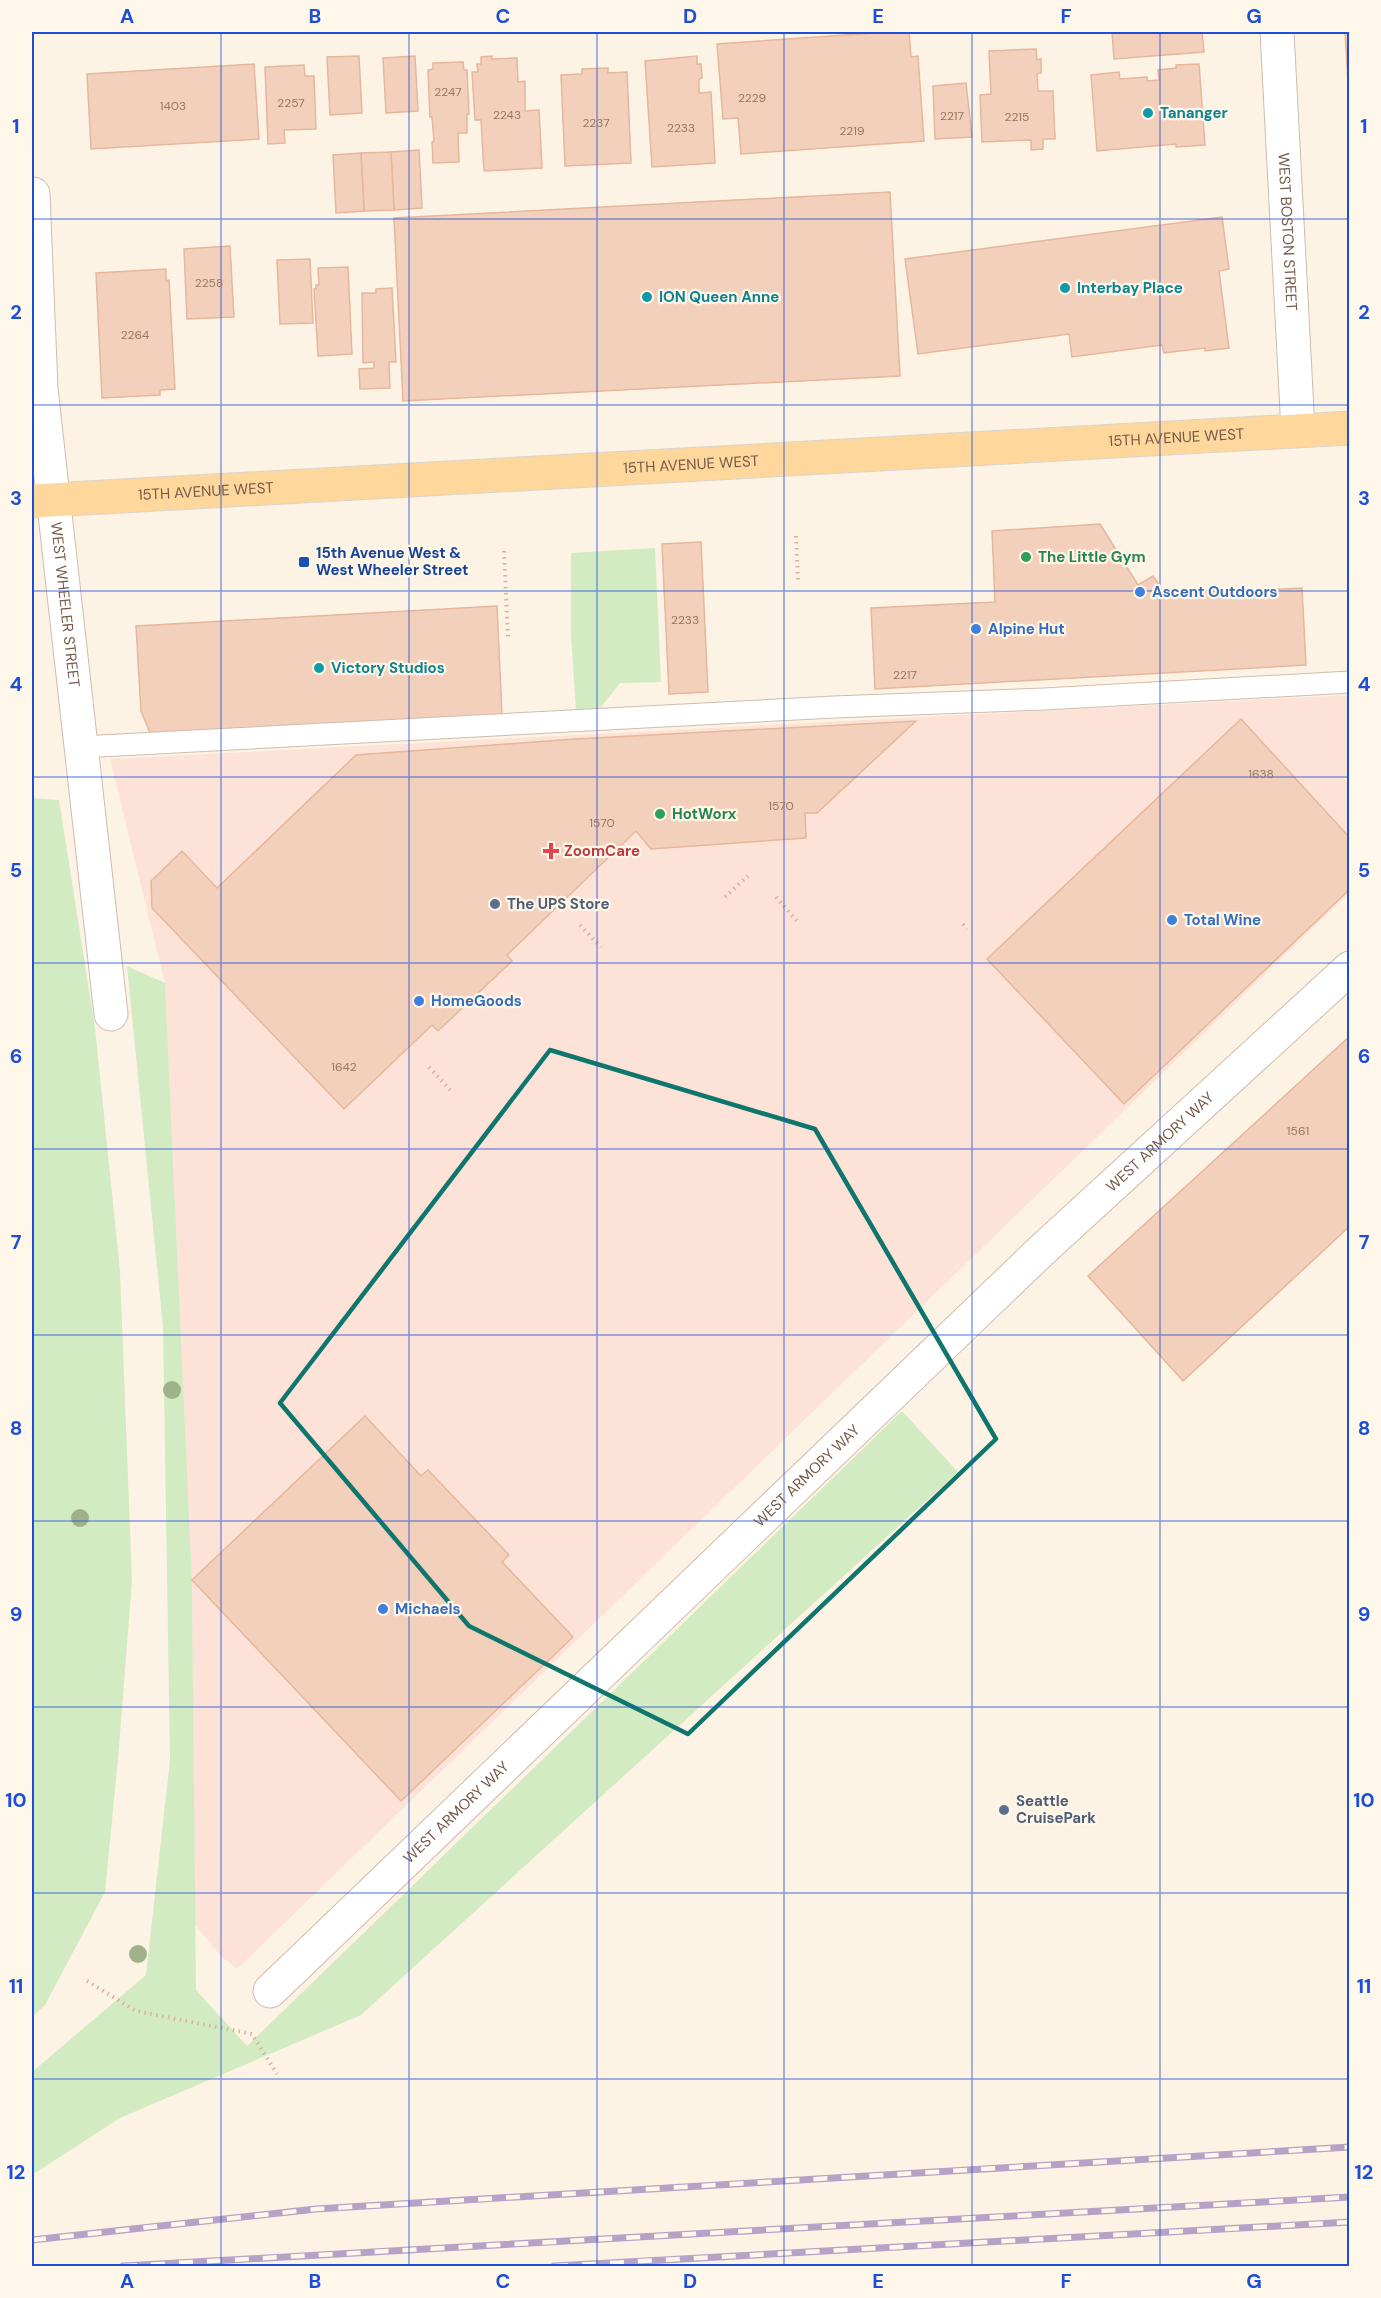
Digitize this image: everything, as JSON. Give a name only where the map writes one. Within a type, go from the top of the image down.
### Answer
[{"type":"main road","name":"15TH AVENUE WEST","points":[[42,501],[1350,428]]},
{"type":"street","name":"WEST BOSTON STREET","points":[[1277,32],[1298,430]]},
{"type":"street","name":"WEST WHEELER STREET","points":[[33,194],[42,501],[81,747],[111,1014]]},
{"type":"street","name":"WEST ARMORY WAY","points":[[270,1991],[1041,1251],[1350,969]]},
{"type":"lane","points":[[81,747],[823,707],[1044,699],[1350,682]]},
{"type":"path","points":[[796,536],[798,580]]},
{"type":"path","points":[[504,551],[508,637]]},
{"type":"path","points":[[725,897],[748,876]]},
{"type":"path","points":[[776,897],[798,922]]},
{"type":"path","points":[[963,924],[967,929]]},
{"type":"path","points":[[580,925],[601,947]]},
{"type":"path","points":[[429,1067],[450,1090]]},
{"type":"path","points":[[87,1981],[136,2011],[252,2034],[277,2074]]},
{"type":"path","points":[[252,2034],[254,2028]]},
{"type":"highlighted area","points":[[550,1050],[815,1129],[996,1439],[688,1734],[469,1626],[280,1403]]},
{"type":"shaded area","points":[[1349,695],[1349,893],[237,1969],[221,1956],[195,1925],[192,1580],[165,983],[110,759]]},
{"type":"green space","points":[[655,548],[661,682],[620,683],[600,708],[576,712],[571,634],[571,553]]},
{"type":"green space","points":[[32,798],[59,800],[95,1028],[120,1271],[132,1581],[105,1892],[45,2005],[32,2017]]},
{"type":"green space","points":[[127,966],[165,983],[192,1580],[196,1990],[247,2046],[902,1411],[958,1472],[361,2015],[120,2118],[32,2175],[32,2072],[146,1975],[170,1760],[163,1327]]},
{"type":"building","points":[[909,32],[911,57],[918,56],[924,141],[741,154],[738,118],[723,119],[717,44]]},
{"type":"building","points":[[1112,32],[1202,32],[1204,52],[1114,59]]},
{"type":"building","points":[[1345,32],[1350,32],[1350,115]]},
{"type":"building","points":[[1036,49],[1037,60],[1041,59],[1041,73],[1037,74],[1038,91],[1053,91],[1055,139],[1043,139],[1043,149],[1031,150],[1031,140],[982,142],[980,95],[991,94],[989,51]]},
{"type":"building","points":[[359,56],[362,113],[330,115],[327,57]]},
{"type":"building","points":[[415,56],[418,111],[386,113],[383,58]]},
{"type":"building","points":[[492,56],[492,59],[517,58],[518,82],[525,81],[525,111],[539,110],[542,168],[484,171],[481,120],[475,120],[472,72],[478,72],[477,64],[481,64],[481,57]]},
{"type":"building","points":[[697,56],[697,64],[701,64],[702,78],[699,79],[699,93],[711,92],[715,163],[652,167],[645,61]]},
{"type":"building","points":[[463,62],[464,70],[467,70],[469,114],[467,115],[467,133],[458,133],[459,162],[433,163],[432,142],[434,141],[432,117],[430,117],[428,70],[433,69],[433,63]]},
{"type":"building","points":[[254,64],[259,139],[91,149],[87,74]]},
{"type":"building","name":"Tananger","points":[[1199,64],[1205,145],[1176,147],[1176,144],[1097,151],[1091,75],[1119,72],[1120,79],[1147,77],[1147,81],[1159,80],[1158,70],[1176,68],[1176,65]]},
{"type":"building","points":[[304,65],[305,76],[314,76],[316,129],[284,130],[285,143],[268,144],[265,67]]},
{"type":"building","points":[[608,68],[608,73],[627,72],[631,163],[565,166],[561,75],[582,74],[582,69]]},
{"type":"building","points":[[966,83],[972,137],[935,139],[933,86]]},
{"type":"building","points":[[419,150],[422,208],[394,210],[391,152]]},
{"type":"building","points":[[391,152],[394,210],[364,211],[361,153]]},
{"type":"building","points":[[361,153],[364,211],[336,213],[333,155]]},
{"type":"building","name":"ION Queen Anne","points":[[890,192],[900,376],[403,401],[394,218]]},
{"type":"building","name":"Interbay Place","points":[[1222,217],[1229,269],[1219,271],[1229,348],[1205,351],[1205,348],[1164,353],[1162,345],[1072,357],[1069,334],[918,354],[905,259]]},
{"type":"building","points":[[230,246],[234,317],[187,319],[184,249]]},
{"type":"building","points":[[310,259],[313,323],[280,324],[277,260]]},
{"type":"building","points":[[348,267],[352,354],[318,356],[314,289],[316,285],[319,285],[318,268]]},
{"type":"building","points":[[166,269],[166,281],[169,280],[175,389],[160,390],[160,395],[102,398],[96,273]]},
{"type":"building","points":[[392,288],[396,362],[389,362],[390,388],[360,389],[359,369],[374,368],[374,362],[363,363],[362,293],[376,293],[376,289]]},
{"type":"building","points":[[1100,524],[1138,585],[1153,576],[1166,595],[1302,588],[1306,665],[875,689],[871,608],[995,602],[992,531]]},
{"type":"building","points":[[701,542],[708,692],[669,694],[662,544]]},
{"type":"building","name":"Victory Studios","points":[[497,606],[502,715],[151,735],[141,711],[136,626]]},
{"type":"building","name":"Total Wine","points":[[1241,719],[1350,838],[1350,889],[1124,1104],[987,959]]},
{"type":"building","points":[[916,721],[817,813],[805,813],[806,838],[651,849],[636,831],[507,955],[512,961],[438,1031],[432,1025],[344,1109],[152,908],[151,881],[182,851],[217,888],[356,755],[575,739]]},
{"type":"building","points":[[1350,1036],[1350,1226],[1183,1381],[1088,1276]]},
{"type":"building","name":"Michaels","points":[[365,1416],[421,1476],[428,1470],[509,1555],[502,1562],[573,1637],[401,1801],[192,1580]]},
{"type":"railway","points":[[32,2240],[316,2209],[1350,2147]]},
{"type":"railway","points":[[123,2266],[1350,2197]]},
{"type":"railway","points":[[554,2266],[1350,2222]]},
{"type":"place","name":"Tananger","points":[[1148,113]]},
{"type":"place","name":"Interbay Place","points":[[1065,288]]},
{"type":"place","name":"ION Queen Anne","points":[[647,297]]},
{"type":"place","name":"The Little Gym","points":[[1026,557]]},
{"type":"place","name":"15th Avenue West & West Wheeler Street","points":[[304,562]]},
{"type":"place","name":"Ascent Outdoors","points":[[1140,592]]},
{"type":"place","name":"Alpine Hut","points":[[976,629]]},
{"type":"place","name":"Victory Studios","points":[[319,668]]},
{"type":"place","name":"HotWorx","points":[[660,814]]},
{"type":"place","name":"ZoomCare","points":[[551,851]]},
{"type":"place","name":"The UPS Store","points":[[495,904]]},
{"type":"place","name":"Total Wine","points":[[1172,920]]},
{"type":"place","name":"HomeGoods","points":[[419,1001]]},
{"type":"place","name":"Michaels","points":[[383,1609]]},
{"type":"place","name":"Seattle CruisePark","points":[[1004,1810]]}]
